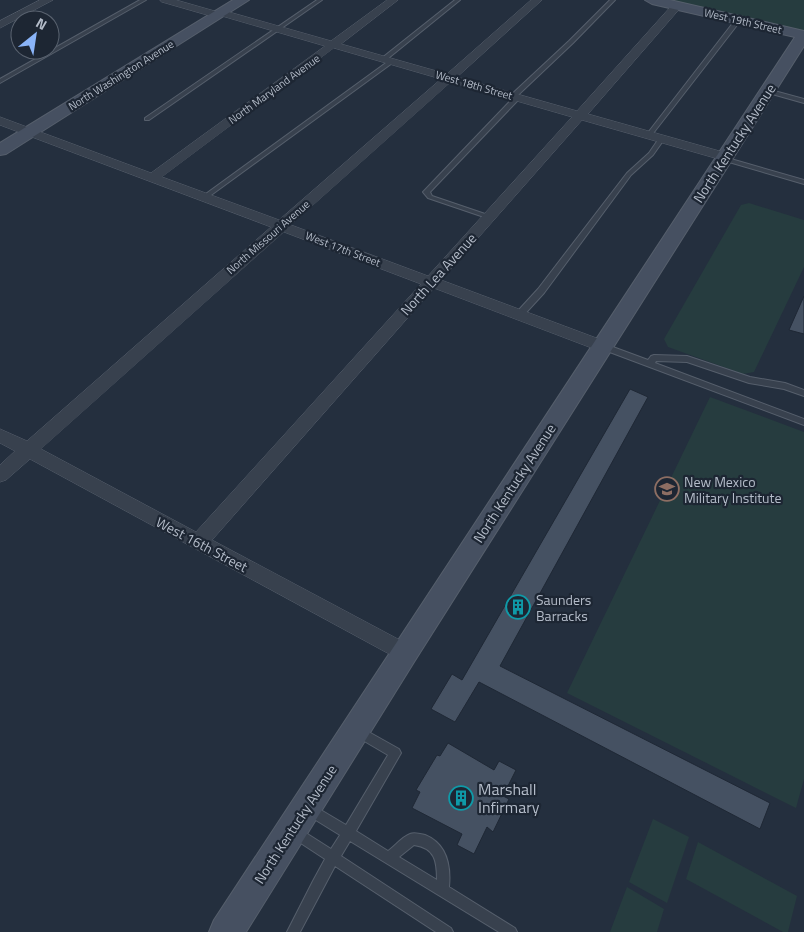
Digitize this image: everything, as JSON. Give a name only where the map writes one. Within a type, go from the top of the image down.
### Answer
[{"type":"street","points":[[0,25],[48,0]]},
{"type":"street","name":"West 18th Street","points":[[168,0],[334,44],[649,134],[725,158]]},
{"type":"street","name":"North Washington Avenue","points":[[0,150],[242,0]]},
{"type":"street","name":"North Maryland Avenue","points":[[153,178],[393,0]]},
{"type":"street","name":"North Missouri Avenue","points":[[0,475],[537,0]]},
{"type":"street","name":"West 19th Street","points":[[652,0],[804,35]]},
{"type":"street","name":"North Lea Avenue","points":[[199,542],[677,6]]},
{"type":"street","name":"North Kentucky Avenue","points":[[226,932],[804,35]]},
{"type":"street","name":"West 17th Street","points":[[0,121],[602,346]]},
{"type":"street","name":"West 16th Street","points":[[0,435],[404,653]]},
{"type":"lane","points":[[0,81],[144,0]]},
{"type":"lane","points":[[147,119],[320,0]]},
{"type":"lane","points":[[205,197],[388,60],[458,0]]},
{"type":"lane","points":[[489,217],[430,197],[427,194],[427,190],[515,96],[613,0]]},
{"type":"lane","points":[[649,134],[738,20]]},
{"type":"lane","points":[[767,92],[804,101]]},
{"type":"lane","points":[[519,315],[541,291],[629,174],[651,154],[662,138]]},
{"type":"lane","points":[[725,158],[804,182]]},
{"type":"lane","points":[[602,346],[804,422]]},
{"type":"lane","points":[[650,364],[654,358],[687,359],[749,380],[785,386],[804,393]]},
{"type":"lane","points":[[293,932],[333,858],[395,753],[355,730]]},
{"type":"lane","points":[[306,808],[511,932]]},
{"type":"lane","points":[[292,831],[447,932]]},
{"type":"lane","points":[[389,858],[412,839],[421,839],[430,843],[438,852],[442,862],[444,876],[442,890]]},
{"type":"green space","points":[[652,0],[804,0],[804,35]]},
{"type":"green space","points":[[749,203],[804,220],[804,267],[754,372],[743,374],[668,347],[664,339],[741,205]]},
{"type":"green space","points":[[710,397],[804,432],[804,779],[796,808],[567,693]]},
{"type":"green space","points":[[653,819],[689,837],[667,903],[629,882]]},
{"type":"green space","points":[[698,842],[797,896],[788,932],[783,932],[686,879]]},
{"type":"green space","points":[[627,887],[664,909],[657,932],[610,932]]},
{"type":"building","points":[[804,296],[804,334],[789,330]]},
{"type":"building","name":"Saunders Barracks","points":[[630,389],[648,397],[500,666],[770,803],[760,829],[479,682],[455,722],[431,709],[452,674],[462,680]]},
{"type":"building","name":"Marshall Infirmary","points":[[448,743],[494,770],[499,761],[516,770],[503,796],[509,799],[493,832],[487,827],[474,854],[457,845],[462,834],[412,808],[420,792],[416,790],[437,755],[440,756]]},
{"type":"place","name":"New Mexico Military Institute","points":[[667,489]]},
{"type":"place","name":"Saunders Barracks","points":[[518,607]]},
{"type":"place","name":"Marshall Infirmary","points":[[461,798]]}]
